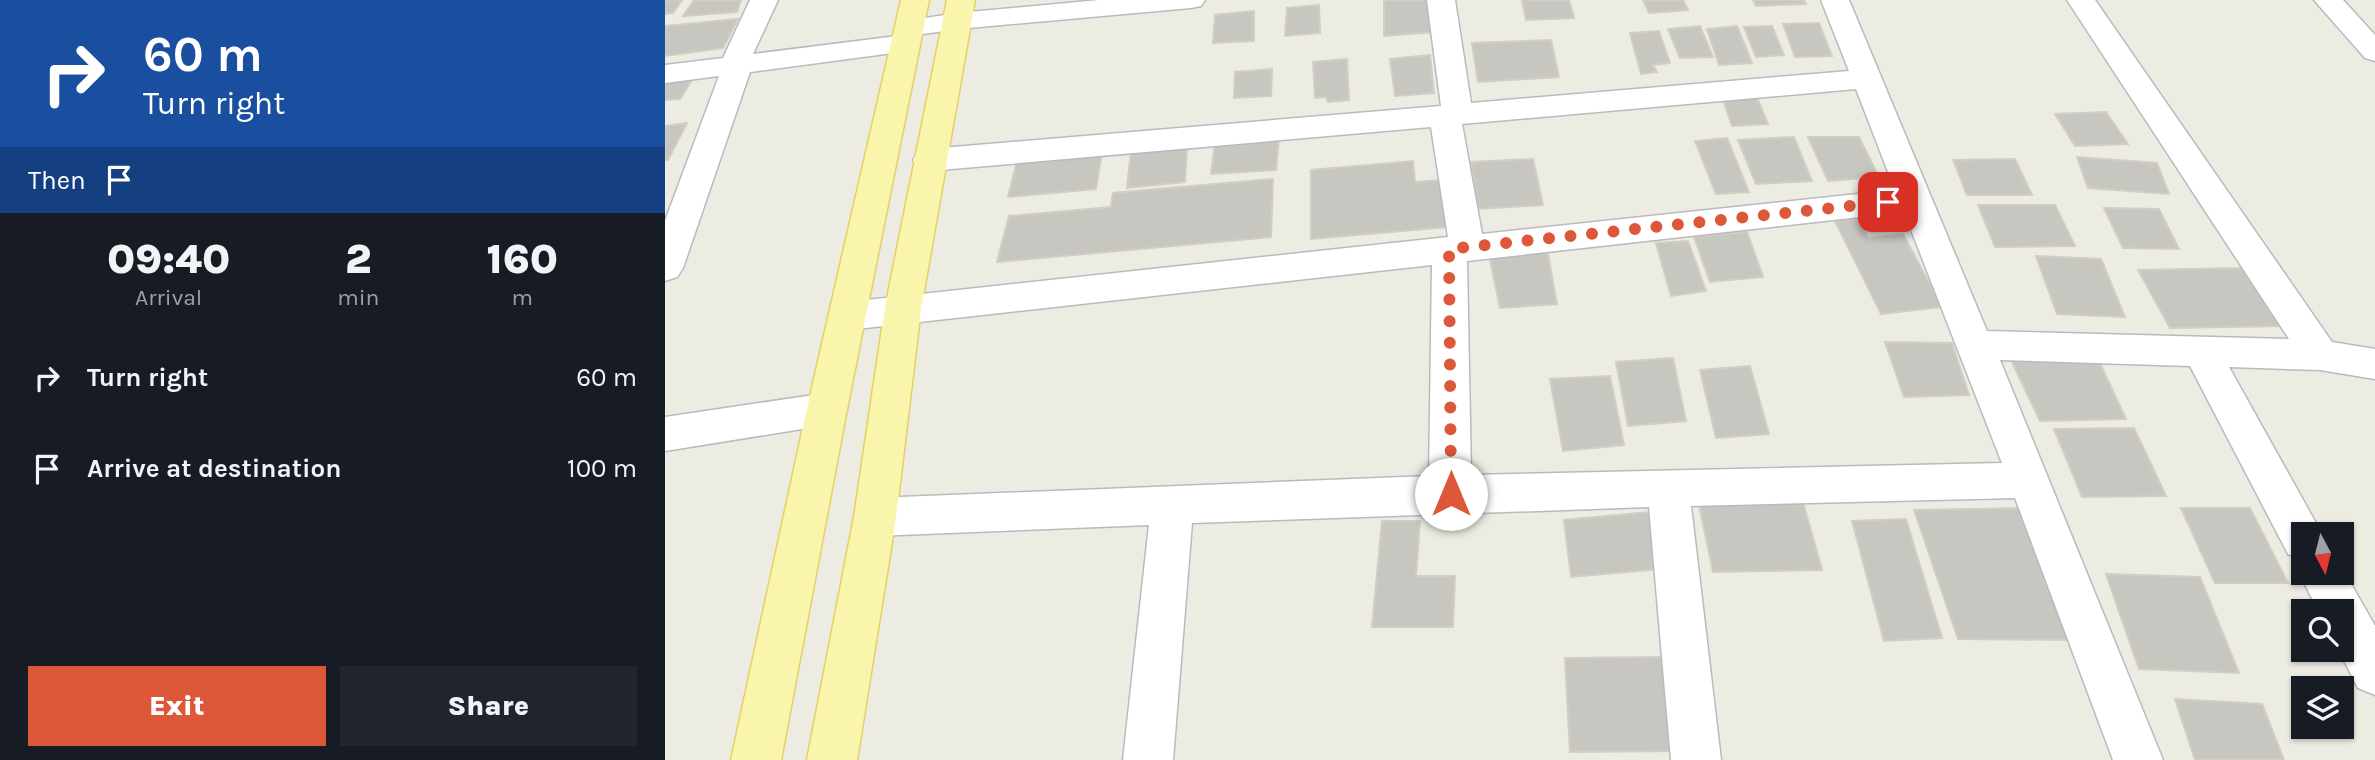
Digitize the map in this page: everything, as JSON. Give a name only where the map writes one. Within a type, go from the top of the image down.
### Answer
[{"type":"main road","points":[[832,760],[875,517],[903,308],[959,10]]},
{"type":"main road","points":[[756,760],[827,409],[910,24]]},
{"type":"street","points":[[665,268],[738,65],[738,56],[764,0]]},
{"type":"street","points":[[665,74],[738,65],[959,10],[1191,0]]},
{"type":"street","points":[[1441,0],[1458,248],[1451,494]]},
{"type":"street","points":[[1835,0],[2029,480],[2138,760]]},
{"type":"street","points":[[2081,0],[2320,355]]},
{"type":"street","points":[[2328,0],[2375,52]]},
{"type":"street","points":[[929,160],[1867,79]]},
{"type":"street","points":[[848,316],[1915,199]]},
{"type":"street","points":[[1975,345],[2320,355],[2375,364]]},
{"type":"street","points":[[2200,350],[2293,522]]},
{"type":"street","points":[[665,435],[827,409]]},
{"type":"street","points":[[875,517],[1451,494],[2029,480]]},
{"type":"street","points":[[1668,488],[1696,760]]},
{"type":"street","points":[[1148,760],[1172,505]]},
{"type":"street","points":[[2328,585],[2375,672]]},
{"type":"building","points":[[665,0],[682,0],[673,13],[665,14]]},
{"type":"building","points":[[694,0],[741,0],[737,12],[683,16]]},
{"type":"building","points":[[1384,0],[1430,0],[1434,32],[1384,36]]},
{"type":"building","points":[[1522,0],[1569,0],[1574,18],[1526,20]]},
{"type":"building","points":[[1643,0],[1683,0],[1688,10],[1649,13]]},
{"type":"building","points":[[1753,0],[1804,0],[1806,4],[1756,6]]},
{"type":"building","points":[[1319,5],[1320,33],[1285,36],[1287,8]]},
{"type":"building","points":[[1254,11],[1254,41],[1213,43],[1215,15]]},
{"type":"building","points":[[738,19],[723,48],[665,56],[665,26]]},
{"type":"building","points":[[1819,23],[1832,56],[1795,57],[1783,24]]},
{"type":"building","points":[[1700,26],[1713,57],[1680,58],[1668,29]]},
{"type":"building","points":[[1737,26],[1752,63],[1719,65],[1707,29]]},
{"type":"building","points":[[1772,26],[1784,55],[1756,57],[1744,27]]},
{"type":"building","points":[[1659,31],[1670,63],[1653,65],[1657,72],[1641,74],[1630,33]]},
{"type":"building","points":[[1551,40],[1559,77],[1478,82],[1472,43]]},
{"type":"building","points":[[1430,55],[1434,93],[1395,96],[1390,59]]},
{"type":"building","points":[[1347,59],[1349,100],[1328,102],[1326,97],[1315,98],[1313,62]]},
{"type":"building","points":[[1272,69],[1271,96],[1234,98],[1235,72]]},
{"type":"building","points":[[692,80],[680,99],[665,100],[665,82]]},
{"type":"building","points":[[1756,95],[1768,124],[1732,126],[1722,97]]},
{"type":"building","points":[[2106,112],[2128,144],[2075,146],[2055,114]]},
{"type":"building","points":[[687,123],[668,160],[665,160],[665,126]]},
{"type":"building","points":[[1794,137],[1812,181],[1756,184],[1738,140]]},
{"type":"building","points":[[1808,137],[1859,137],[1879,177],[1828,181]]},
{"type":"building","points":[[1727,138],[1749,192],[1716,194],[1695,141]]},
{"type":"building","points":[[1279,139],[1276,170],[1211,174],[1215,144]]},
{"type":"building","points":[[1187,146],[1185,182],[1127,188],[1131,151]]},
{"type":"building","points":[[1102,153],[1096,189],[1008,197],[1017,161]]},
{"type":"building","points":[[2077,157],[2157,163],[2169,194],[2088,188]]},
{"type":"building","points":[[1533,159],[1543,205],[1478,209],[1471,162]]},
{"type":"building","points":[[2015,159],[2032,195],[1967,195],[1953,160]]},
{"type":"building","points":[[1413,161],[1415,182],[1442,180],[1448,227],[1311,239],[1311,170]]},
{"type":"building","points":[[1273,179],[1271,237],[997,262],[1009,216],[1111,207],[1113,193]]},
{"type":"building","points":[[1978,205],[2055,205],[2075,246],[1995,247]]},
{"type":"building","points":[[2104,208],[2159,209],[2179,249],[2123,248]]},
{"type":"building","points":[[1858,219],[1868,238],[1903,234],[1942,307],[1881,314],[1835,221]]},
{"type":"building","points":[[1747,232],[1763,277],[1710,282],[1694,237]]},
{"type":"building","points":[[1688,241],[1706,291],[1671,296],[1656,243]]},
{"type":"building","points":[[1546,243],[1557,304],[1500,308],[1488,250]]},
{"type":"building","points":[[2036,256],[2101,259],[2125,317],[2057,314]]},
{"type":"building","points":[[2244,268],[2281,326],[2170,328],[2138,270]]},
{"type":"building","points":[[1885,342],[1952,343],[1969,395],[1904,397]]},
{"type":"building","points":[[2097,357],[2126,419],[2040,421],[2010,358]]},
{"type":"building","points":[[1673,358],[1686,421],[1628,426],[1616,362]]},
{"type":"building","points":[[1750,366],[1769,434],[1716,438],[1700,370]]},
{"type":"building","points":[[1610,376],[1624,445],[1563,451],[1550,379]]},
{"type":"building","points":[[2134,428],[2166,496],[2082,497],[2054,429]]},
{"type":"building","points":[[1803,502],[1822,570],[1713,572],[1699,505]]},
{"type":"building","points":[[2029,508],[2079,640],[1958,639],[1914,510]]},
{"type":"building","points":[[2181,508],[2250,508],[2288,583],[2215,583]]},
{"type":"building","points":[[1649,512],[1660,569],[1571,577],[1564,520]]},
{"type":"building","points":[[1906,519],[1942,638],[1884,641],[1852,521]]},
{"type":"building","points":[[1382,521],[1420,521],[1416,576],[1455,576],[1453,627],[1372,627]]},
{"type":"building","points":[[2106,574],[2200,577],[2239,673],[2139,669]]},
{"type":"building","points":[[1668,657],[1678,751],[1570,752],[1565,658]]},
{"type":"building","points":[[2175,699],[2262,704],[2284,760],[2195,760]]},
{"type":"route","points":[[1451,494],[1449,249],[1888,202]]}]
